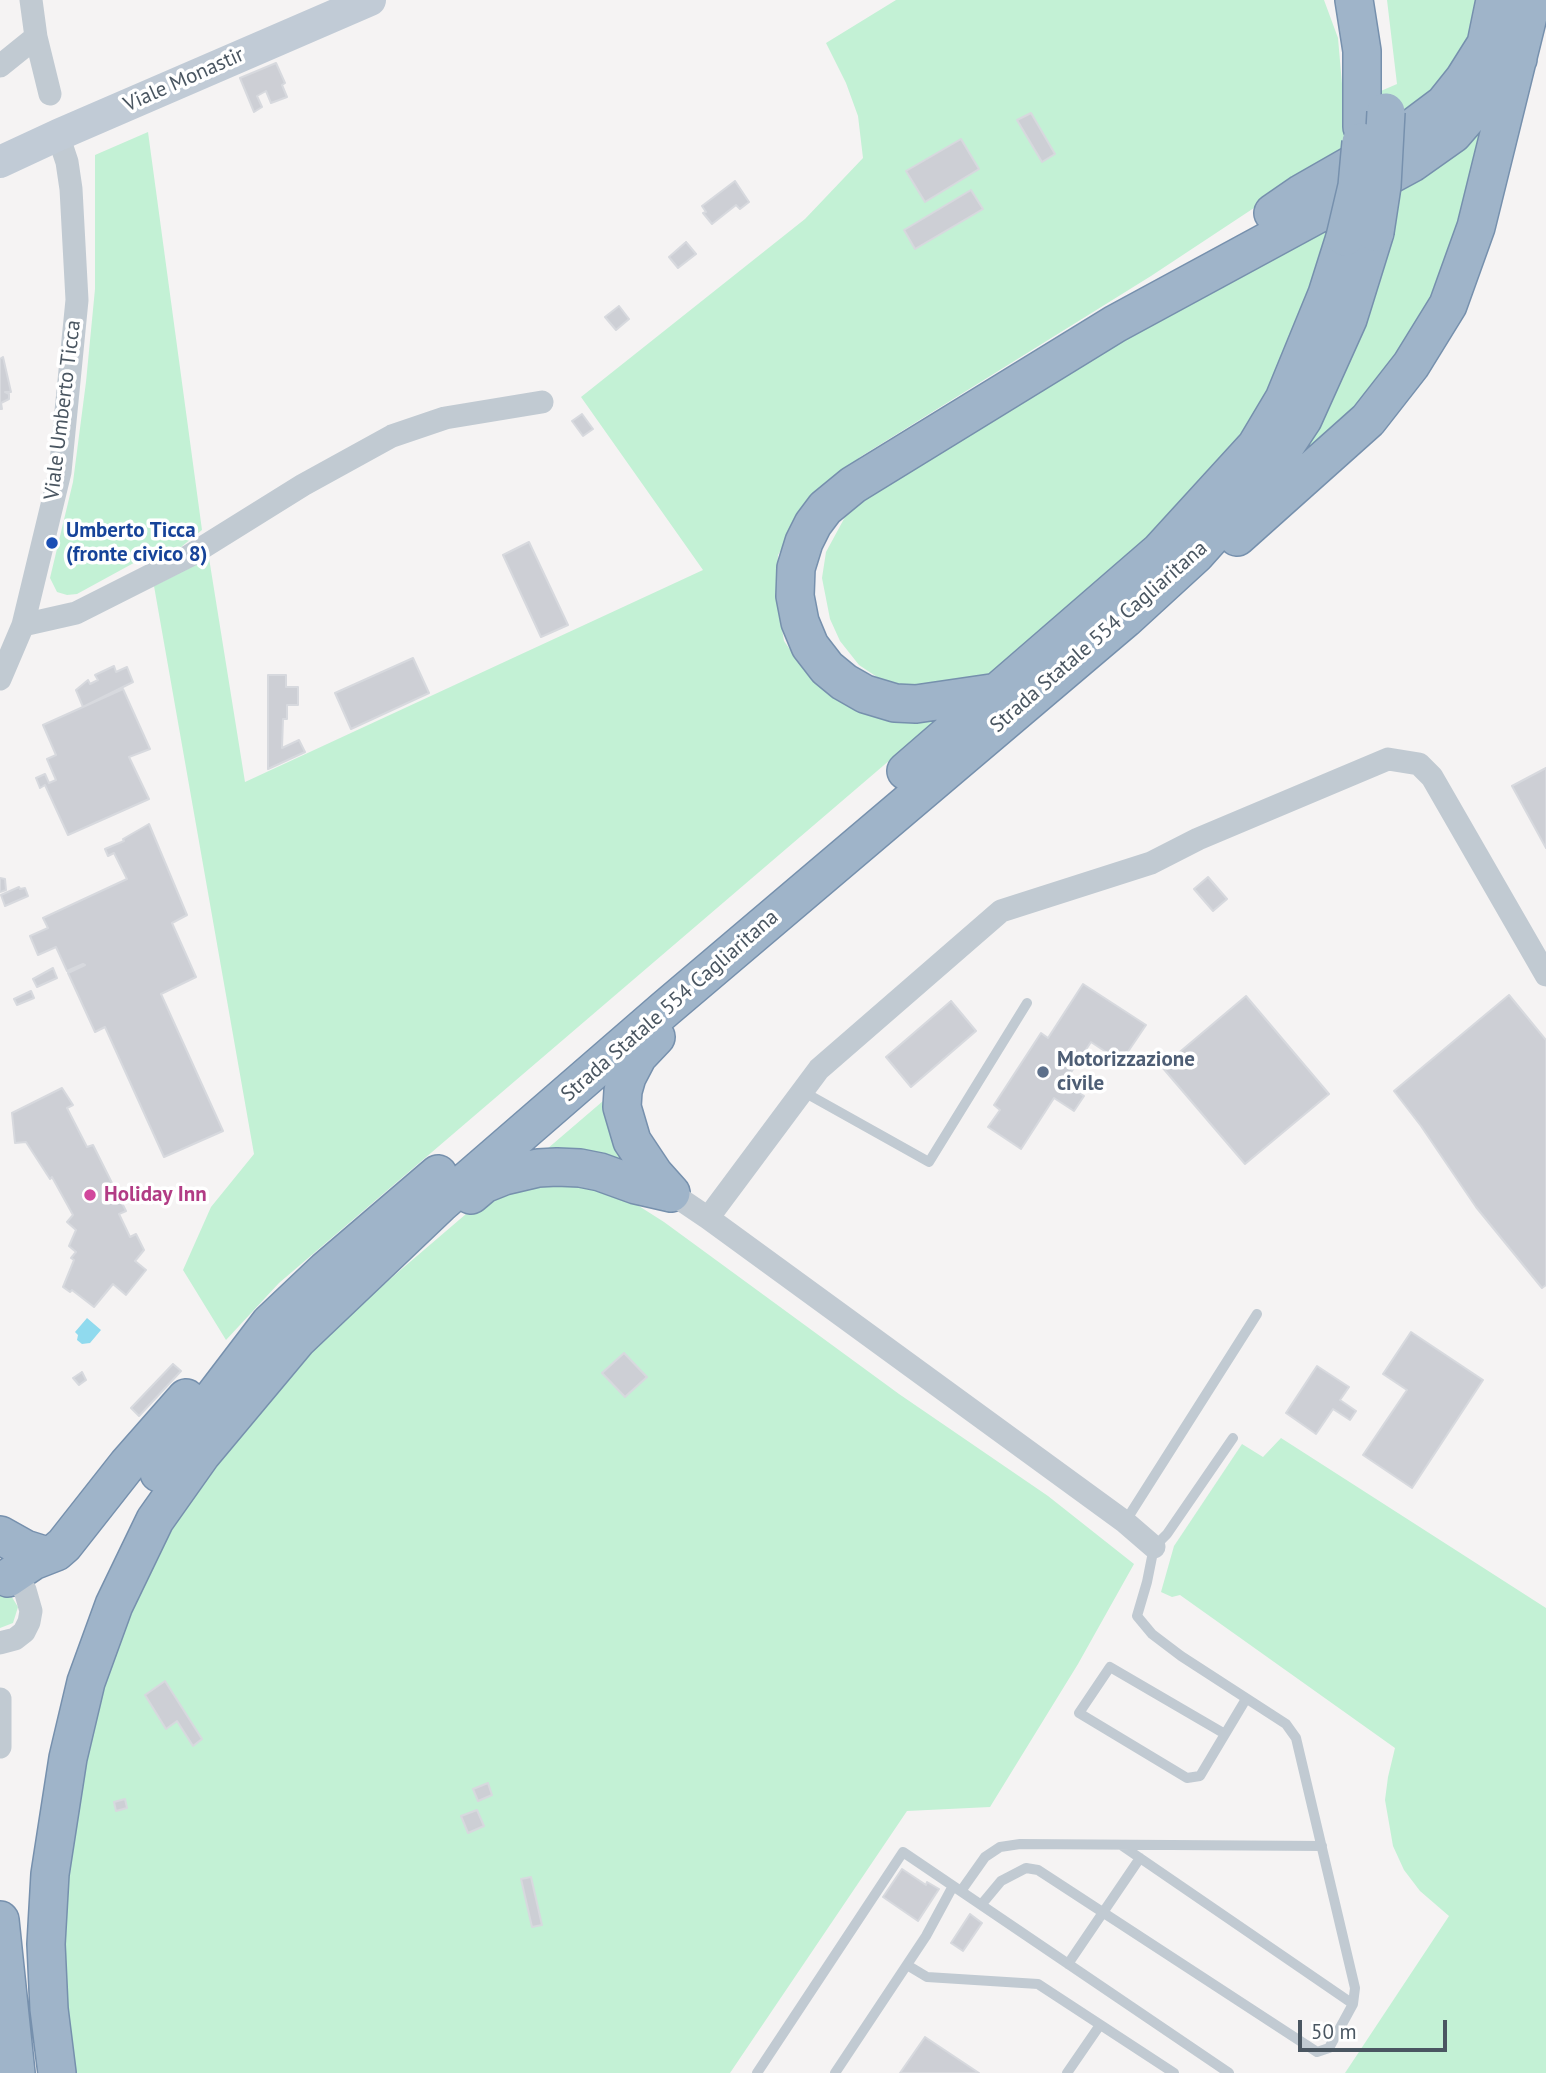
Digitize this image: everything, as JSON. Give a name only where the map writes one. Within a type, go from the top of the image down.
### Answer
[{"type":"highway","points":[[1337,0],[1362,51]]},
{"type":"highway","name":"Strada Statale 554 Cagliaritana","points":[[34,2073],[25,1942],[35,1822],[49,1747],[69,1667],[88,1610],[106,1567],[141,1501],[180,1441],[270,1323],[326,1270],[1160,551],[1256,446],[1284,399],[1327,294],[1360,235],[1382,186],[1354,0]]},
{"type":"highway","name":"Strada Statale 554 Cagliaritana","points":[[1373,0],[1384,68],[1374,119]]},
{"type":"highway","points":[[1115,324],[1302,193],[1400,137],[1444,104],[1465,79],[1486,44],[1495,0]]},
{"type":"highway","points":[[1125,619],[1184,585],[1300,482],[1368,420],[1411,365],[1448,305],[1476,227],[1532,0]]},
{"type":"highway","points":[[998,692],[916,704],[895,703],[865,694],[827,668],[810,646],[800,622],[795,596],[796,568],[804,542],[825,508],[853,485],[1115,324],[1412,163],[1453,134],[1518,60]]},
{"type":"highway","name":"Strada Statale 554 Cagliaritana","points":[[57,2073],[49,2009],[46,1944],[50,1874],[68,1758],[86,1682],[114,1605],[155,1520],[201,1455],[298,1339],[440,1204],[665,1009],[1125,619],[1196,554],[1264,478],[1303,418],[1348,319],[1360,235]]},
{"type":"highway","points":[[665,1009],[665,1027],[638,1056],[627,1077],[622,1107],[632,1141],[654,1174],[671,1193]]},
{"type":"highway","points":[[440,1204],[456,1207],[484,1184],[494,1180],[530,1170],[557,1167],[600,1172],[636,1185],[671,1193]]},
{"type":"highway","points":[[3,1568],[56,1552],[64,1545],[127,1465],[222,1359],[270,1323]]},
{"type":"highway","points":[[0,1535],[44,1555]]},
{"type":"highway","points":[[0,1920],[16,2073]]},
{"type":"main road","name":"Viale Monastir","points":[[0,162],[370,0]]},
{"type":"street","points":[[31,0],[36,37],[50,94]]},
{"type":"street","points":[[0,66],[36,37]]},
{"type":"street","name":"Viale Umberto Ticca","points":[[0,679],[23,625],[60,472],[77,300],[71,190],[67,162],[58,135]]},
{"type":"street","points":[[23,625],[75,613],[158,572],[189,556],[303,485],[392,436],[445,418],[542,402]]},
{"type":"street","points":[[708,1218],[819,1069],[1001,911],[1151,863],[1211,834],[1388,760],[1419,764],[1432,777],[1546,975]]},
{"type":"street","points":[[671,1193],[1125,1522],[1154,1547]]},
{"type":"street","points":[[0,1643],[15,1639],[24,1632],[32,1611],[25,1590],[3,1568]]},
{"type":"street","points":[[0,1699],[0,1747]]},
{"type":"lane","points":[[802,1091],[929,1162],[1027,1003]]},
{"type":"lane","points":[[1125,1522],[1257,1314]]},
{"type":"lane","points":[[981,1905],[1001,1881],[1026,1868],[1038,1870],[1317,2052],[1329,2048],[1353,2004],[1355,1988],[1296,1738],[1286,1724],[1152,1634],[1137,1616],[1154,1547],[1167,1534],[1233,1438]]},
{"type":"lane","points":[[1225,1734],[1110,1667],[1079,1713],[1188,1778],[1200,1776],[1247,1699]]},
{"type":"lane","points":[[835,2073],[957,1889],[985,1857],[1000,1847],[1020,1844],[1322,1846]]},
{"type":"lane","points":[[1121,1845],[1353,2004]]},
{"type":"lane","points":[[757,2073],[903,1852],[1229,2073]]},
{"type":"lane","points":[[1068,1964],[1140,1857]]},
{"type":"lane","points":[[907,1965],[927,1977],[1038,1984],[1174,2073]]},
{"type":"lane","points":[[1067,2073],[1100,2025]]},
{"type":"green space","points":[[896,0],[1324,0],[1338,38],[1344,107],[1397,84],[1387,0],[1483,0],[1459,74],[1432,105],[1263,202],[1151,276],[860,457],[802,514],[778,555],[776,591],[784,641],[812,681],[854,710],[939,718],[279,1283],[226,1340],[183,1270],[211,1207],[254,1154],[154,586],[209,558],[245,782],[703,570],[581,397],[805,219],[863,158],[858,116],[846,83],[826,43]]},
{"type":"green space","points":[[1490,114],[1440,292],[1367,402],[1276,480],[1397,179]]},
{"type":"green space","points":[[148,132],[202,530],[181,547],[153,562],[141,559],[77,594],[67,595],[57,592],[50,578],[73,482],[86,382],[95,289],[95,155]]},
{"type":"green space","points":[[1333,217],[1302,325],[1260,423],[1173,521],[990,676],[932,691],[886,683],[859,665],[840,641],[830,619],[822,578],[826,552],[845,517],[871,488]]},
{"type":"green space","points":[[617,1089],[650,1176],[533,1161]]},
{"type":"green space","points":[[573,1181],[620,1194],[664,1222],[899,1394],[1048,1496],[1134,1564],[1078,1664],[990,1807],[907,1811],[730,2073],[76,2073],[57,1921],[79,1756],[147,1563],[242,1429],[306,1351],[487,1196],[512,1185]]},
{"type":"green space","points":[[1281,1438],[1546,1608],[1546,2073],[1345,2073],[1449,1916],[1420,1891],[1404,1870],[1393,1846],[1385,1800],[1395,1748],[1180,1595],[1172,1597],[1161,1592],[1174,1546],[1242,1444],[1263,1457]]},
{"type":"green space","points":[[0,1591],[10,1594],[18,1607],[13,1623],[0,1628]]},
{"type":"water","points":[[87,1318],[101,1330],[90,1343],[82,1344],[77,1340],[78,1335],[75,1332]]},
{"type":"building","points":[[276,63],[285,83],[282,85],[287,97],[271,103],[266,91],[257,96],[262,107],[254,112],[240,78]]},
{"type":"building","points":[[1031,113],[1055,154],[1042,162],[1017,120]]},
{"type":"building","points":[[961,139],[979,169],[925,202],[906,171]]},
{"type":"building","points":[[735,181],[749,202],[740,209],[736,205],[712,224],[703,213],[706,212],[702,206]]},
{"type":"building","points":[[971,190],[983,209],[915,249],[904,230]]},
{"type":"building","points":[[686,242],[696,254],[678,268],[669,257]]},
{"type":"building","points":[[619,306],[629,319],[616,330],[605,317]]},
{"type":"building","points":[[3,357],[11,392],[5,392],[9,394],[9,399],[1,403],[0,409],[0,359]]},
{"type":"building","points":[[582,414],[593,429],[583,436],[572,421]]},
{"type":"building","points":[[529,542],[568,625],[541,637],[503,555]]},
{"type":"building","points":[[413,658],[429,693],[351,729],[335,693]]},
{"type":"building","points":[[114,666],[116,672],[127,667],[133,682],[83,707],[76,690],[88,680],[90,684],[98,680],[95,675]]},
{"type":"building","points":[[268,675],[286,675],[286,687],[298,687],[298,705],[287,705],[287,719],[283,719],[282,748],[299,740],[305,752],[268,769]]},
{"type":"building","points":[[123,689],[150,749],[129,757],[149,799],[68,835],[45,785],[40,788],[36,778],[45,774],[49,783],[56,780],[47,759],[56,755],[43,725]]},
{"type":"building","points":[[1546,768],[1546,848],[1512,786]]},
{"type":"building","points":[[149,824],[187,915],[172,923],[196,977],[161,994],[223,1131],[164,1157],[105,1027],[95,1032],[68,973],[85,965],[67,971],[56,947],[38,955],[30,936],[48,928],[43,918],[127,879],[114,853],[108,856],[105,849],[124,841],[123,839]]},
{"type":"building","points":[[1208,877],[1227,899],[1213,911],[1194,889]]},
{"type":"building","points":[[0,878],[5,879],[6,890],[0,892]]},
{"type":"building","points":[[19,887],[25,888],[28,896],[5,906],[1,895]]},
{"type":"building","points":[[53,968],[57,978],[37,987],[33,979]]},
{"type":"building","name":"Motorizzazione civile","points":[[1083,984],[1146,1025],[1121,1062],[1091,1042],[1064,1083],[1084,1096],[1074,1111],[1054,1098],[1021,1149],[988,1127],[1000,1110],[994,1105],[1041,1033],[1048,1038]]},
{"type":"building","points":[[31,991],[34,998],[17,1005],[14,999]]},
{"type":"building","points":[[1509,995],[1546,1040],[1546,1285],[1542,1288],[1476,1207],[1394,1091]]},
{"type":"building","points":[[1246,996],[1329,1094],[1245,1164],[1162,1067]]},
{"type":"building","points":[[951,1001],[976,1031],[911,1087],[886,1057]]},
{"type":"building","name":"Holiday Inn","points":[[62,1088],[73,1105],[67,1108],[87,1147],[93,1145],[126,1211],[119,1214],[130,1237],[136,1234],[144,1250],[135,1261],[146,1270],[126,1295],[113,1284],[94,1307],[72,1290],[70,1292],[63,1287],[74,1260],[71,1258],[76,1252],[69,1246],[76,1230],[67,1222],[73,1215],[52,1177],[50,1179],[26,1142],[15,1143],[12,1113]]},
{"type":"building","points":[[1411,1332],[1483,1380],[1412,1488],[1363,1455],[1407,1390],[1383,1374]]},
{"type":"building","points":[[624,1353],[647,1377],[625,1397],[602,1373]]},
{"type":"building","points":[[173,1364],[181,1371],[139,1416],[131,1408]]},
{"type":"building","points":[[1317,1366],[1349,1387],[1340,1400],[1356,1411],[1350,1420],[1333,1409],[1316,1434],[1286,1413]]},
{"type":"building","points":[[82,1372],[86,1380],[79,1385],[73,1378]]},
{"type":"building","points":[[165,1681],[202,1739],[193,1746],[177,1721],[166,1729],[145,1695]]},
{"type":"building","points":[[488,1783],[492,1795],[478,1801],[473,1789]]},
{"type":"building","points":[[125,1799],[127,1808],[116,1811],[114,1802]]},
{"type":"building","points":[[477,1810],[484,1826],[468,1833],[461,1816]]},
{"type":"building","points":[[902,1869],[926,1885],[927,1882],[939,1889],[918,1921],[883,1897]]},
{"type":"building","points":[[531,1877],[542,1925],[532,1927],[521,1879]]},
{"type":"building","points":[[970,1914],[982,1923],[963,1951],[951,1943]]},
{"type":"building","points":[[925,2037],[979,2073],[900,2073]]},
{"type":"place","name":"Umberto Ticca (fronte civico 8)","points":[[52,543]]},
{"type":"place","name":"Motorizzazione civile","points":[[1043,1072]]},
{"type":"place","name":"Holiday Inn","points":[[90,1195]]}]
